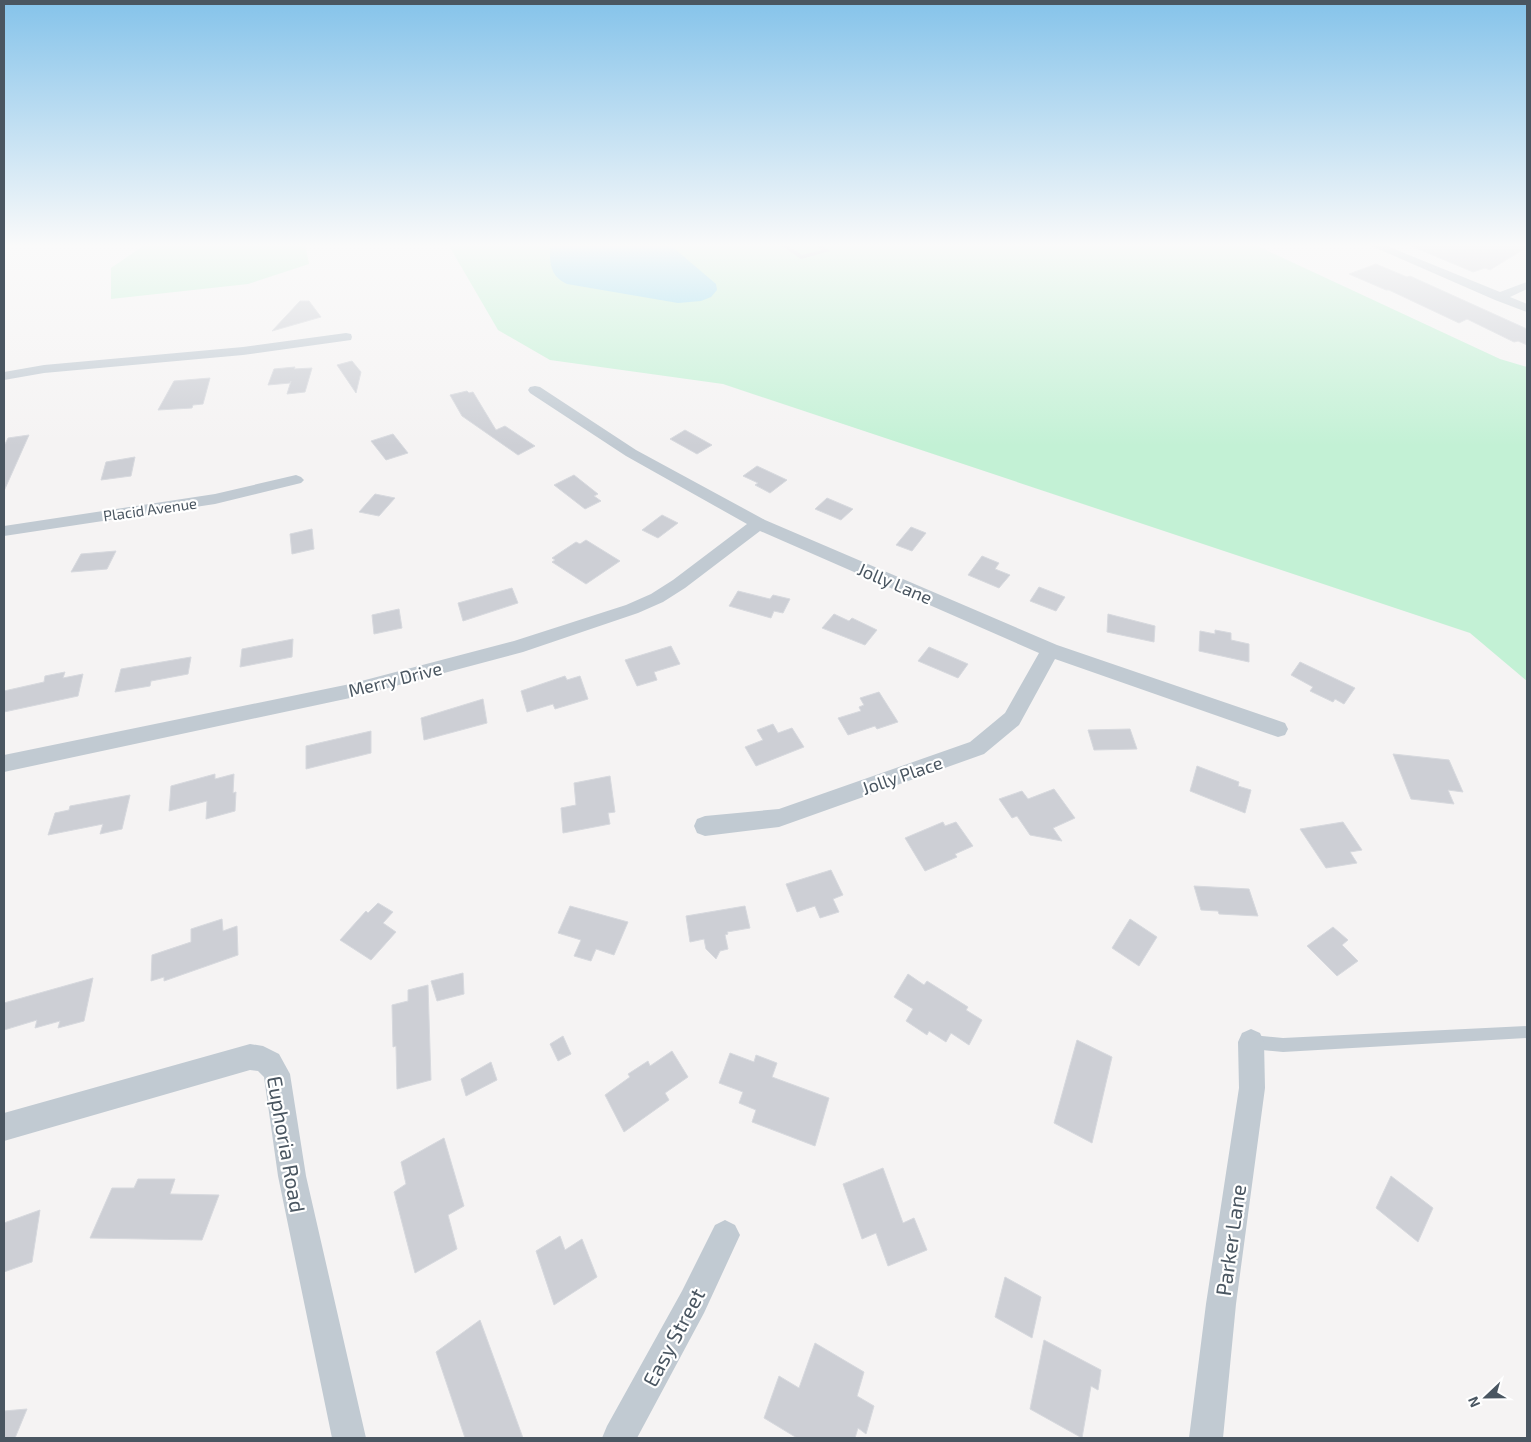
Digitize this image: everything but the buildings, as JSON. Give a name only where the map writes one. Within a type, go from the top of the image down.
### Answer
[{"type":"street","points":[[4,376],[44,369],[243,351],[346,337]]},
{"type":"street","name":"Jolly Lane","points":[[535,390],[630,453],[759,524],[1050,650],[1278,729]]},
{"type":"street","name":"Placid Avenue","points":[[4,531],[206,500],[296,480]]},
{"type":"street","name":"Merry Drive","points":[[4,764],[350,691],[516,647],[632,609],[657,598],[679,584],[759,524]]},
{"type":"street","name":"Jolly Place","points":[[705,826],[778,818],[977,748],[1012,719],[1050,650]]},
{"type":"street","name":"Parker Lane","points":[[1206,1438],[1221,1304],[1252,1088],[1251,1042]]},
{"type":"street","name":"Euphoria Road","points":[[4,1127],[250,1057],[263,1058],[273,1065],[294,1185],[349,1438]]},
{"type":"street","name":"Easy Street","points":[[619,1438],[693,1302],[725,1235]]},
{"type":"lane","points":[[1251,1042],[1283,1045],[1527,1032]]},
{"type":"green space","points":[[487,311],[1398,311],[1500,359],[1527,367],[1527,681],[1470,633],[723,384],[550,360],[498,330]]}]
